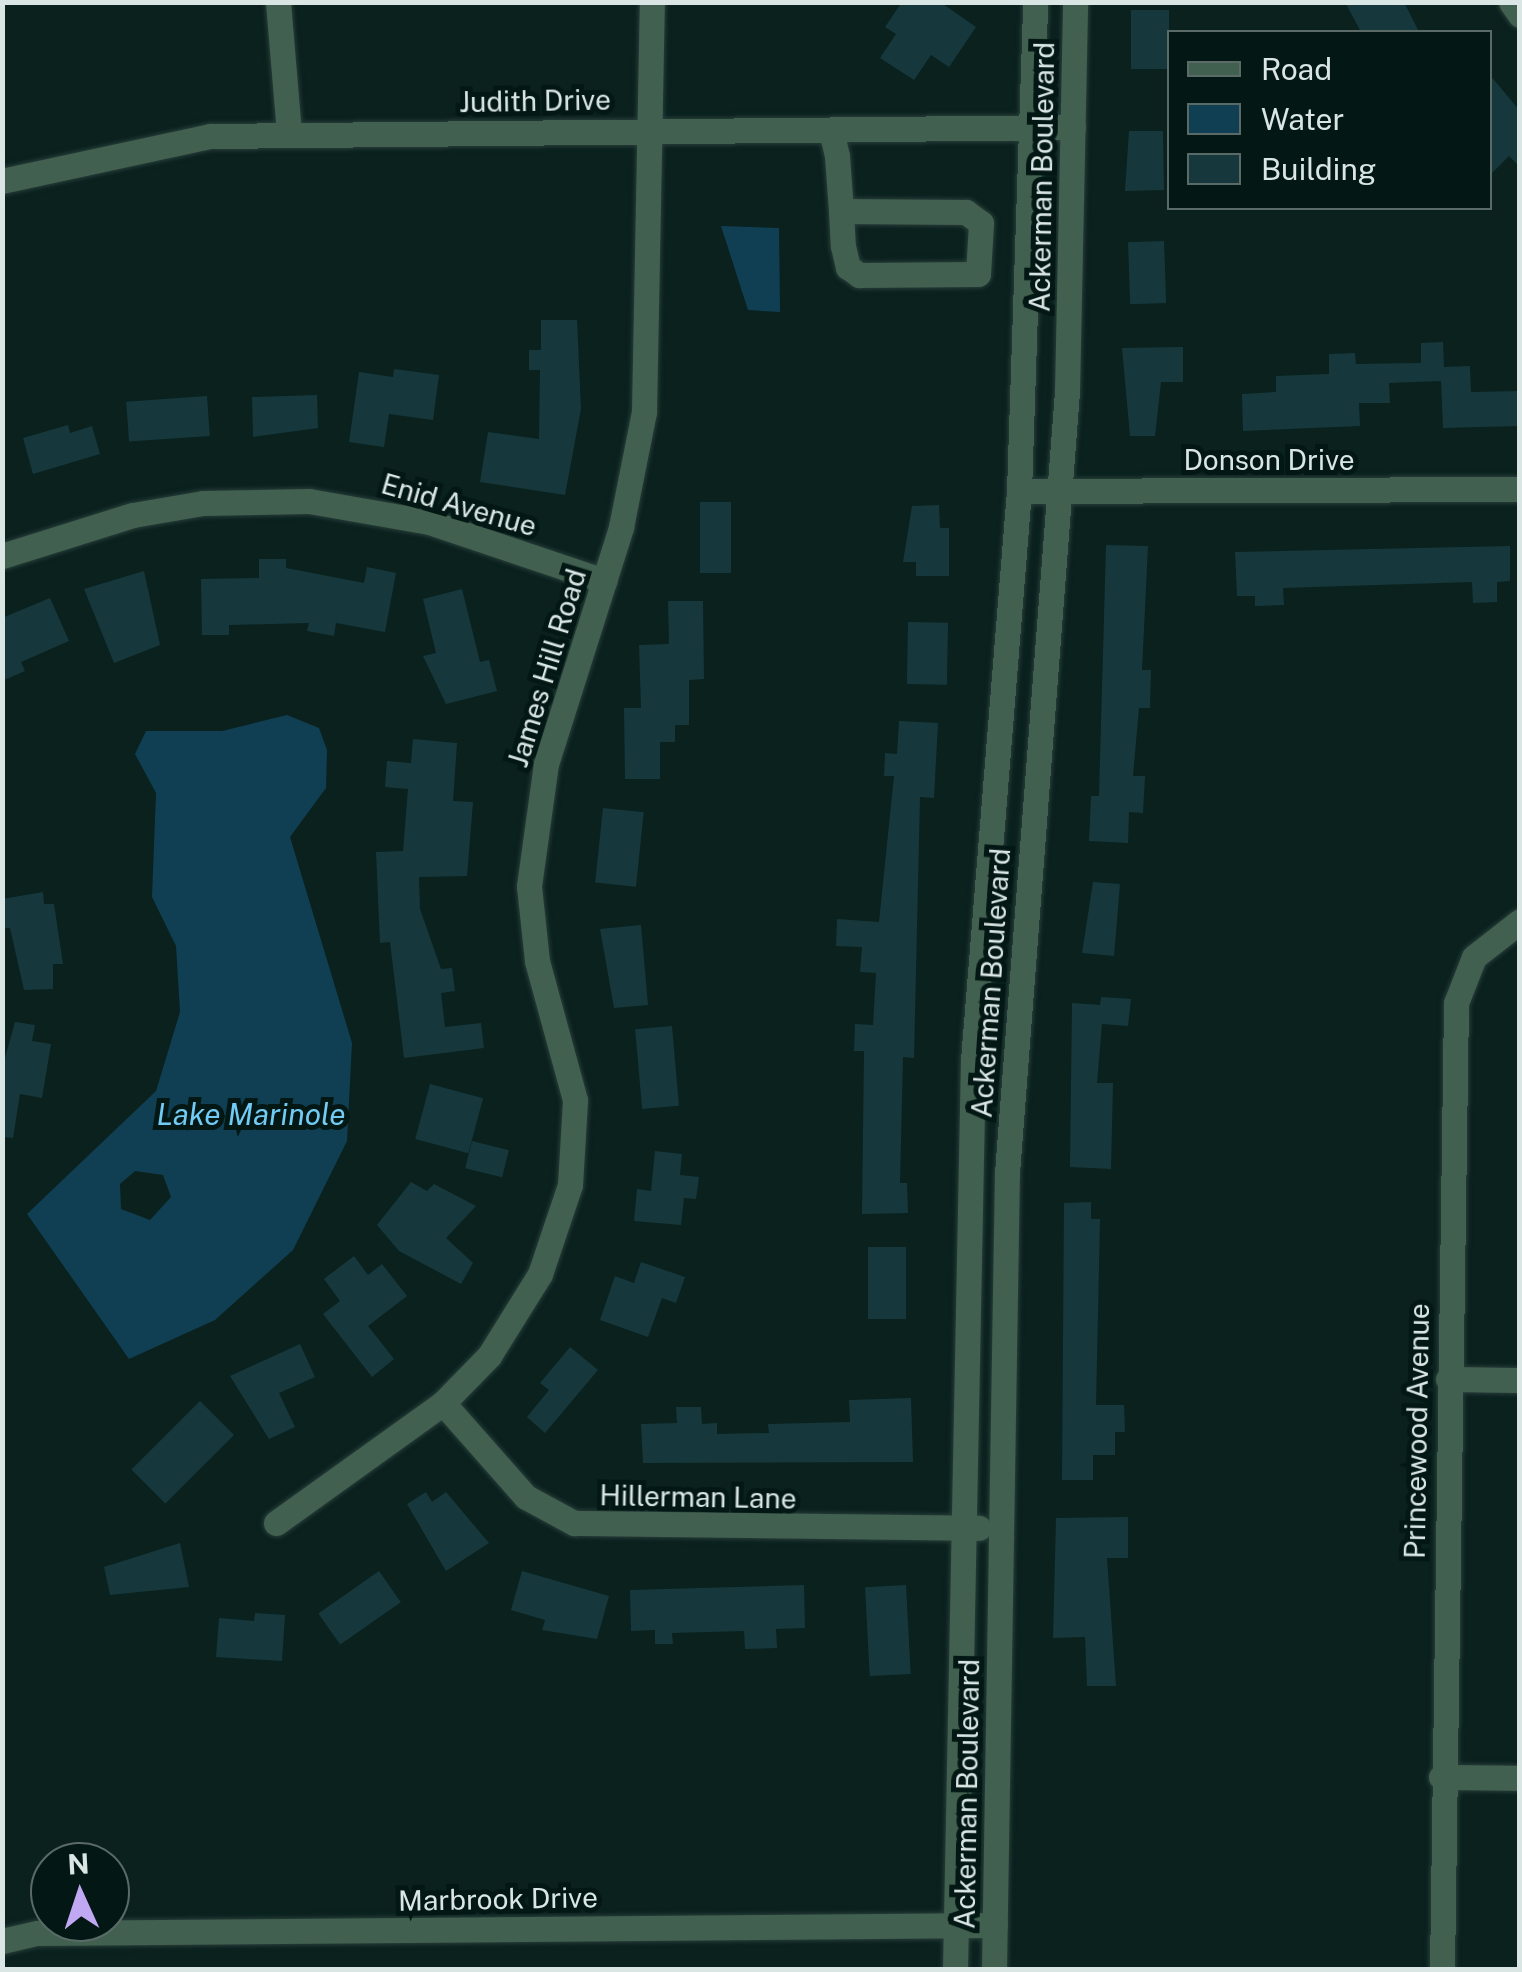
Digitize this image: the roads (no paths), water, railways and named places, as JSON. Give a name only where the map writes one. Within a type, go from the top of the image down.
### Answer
[{"type":"street","points":[[278,2],[289,134]]},
{"type":"street","name":"James Hill Road","points":[[276,1523],[444,1403],[514,1320],[540,1274],[570,1185],[574,1100],[537,961],[529,886],[546,764],[604,581],[644,412],[652,2]]},
{"type":"street","name":"Ackerman Boulevard","points":[[955,1970],[973,1060],[1020,491],[1035,2]]},
{"type":"street","name":"Ackerman Boulevard","points":[[994,1970],[1007,1172],[1060,492],[1075,2]]},
{"type":"street","points":[[1511,2],[1520,15]]},
{"type":"street","name":"Judith Drive","points":[[2,181],[191,138],[1074,127]]},
{"type":"street","points":[[831,130],[840,211],[848,267],[860,275],[978,274],[977,217],[840,211]]},
{"type":"street","name":"Donson Drive","points":[[1020,491],[1520,489]]},
{"type":"street","name":"Enid Avenue","points":[[2,556],[133,516],[203,504],[310,500],[429,522],[604,581]]},
{"type":"street","name":"Princewood Avenue","points":[[1442,1970],[1440,1778],[1456,1003],[1474,957],[1520,921]]},
{"type":"street","points":[[1448,1379],[1520,1380]]},
{"type":"street","name":"Hillerman Lane","points":[[444,1403],[526,1497],[574,1523],[1000,1527]]},
{"type":"street","points":[[1440,1778],[1520,1778]]},
{"type":"street","name":"Marbrook Drive","points":[[2,1941],[38,1933],[994,1924]]},
{"type":"water","points":[[721,226],[779,228],[780,312],[748,310]]},
{"type":"water","name":"Lake Marinole","points":[[287,715],[319,728],[327,750],[326,788],[290,837],[352,1043],[347,1141],[293,1250],[215,1320],[129,1359],[27,1214],[156,1091],[180,1012],[176,946],[152,897],[156,793],[135,754],[146,731],[222,731]],"holes":[[[135,1171],[163,1175],[171,1197],[150,1220],[121,1209],[120,1184]]]}]
